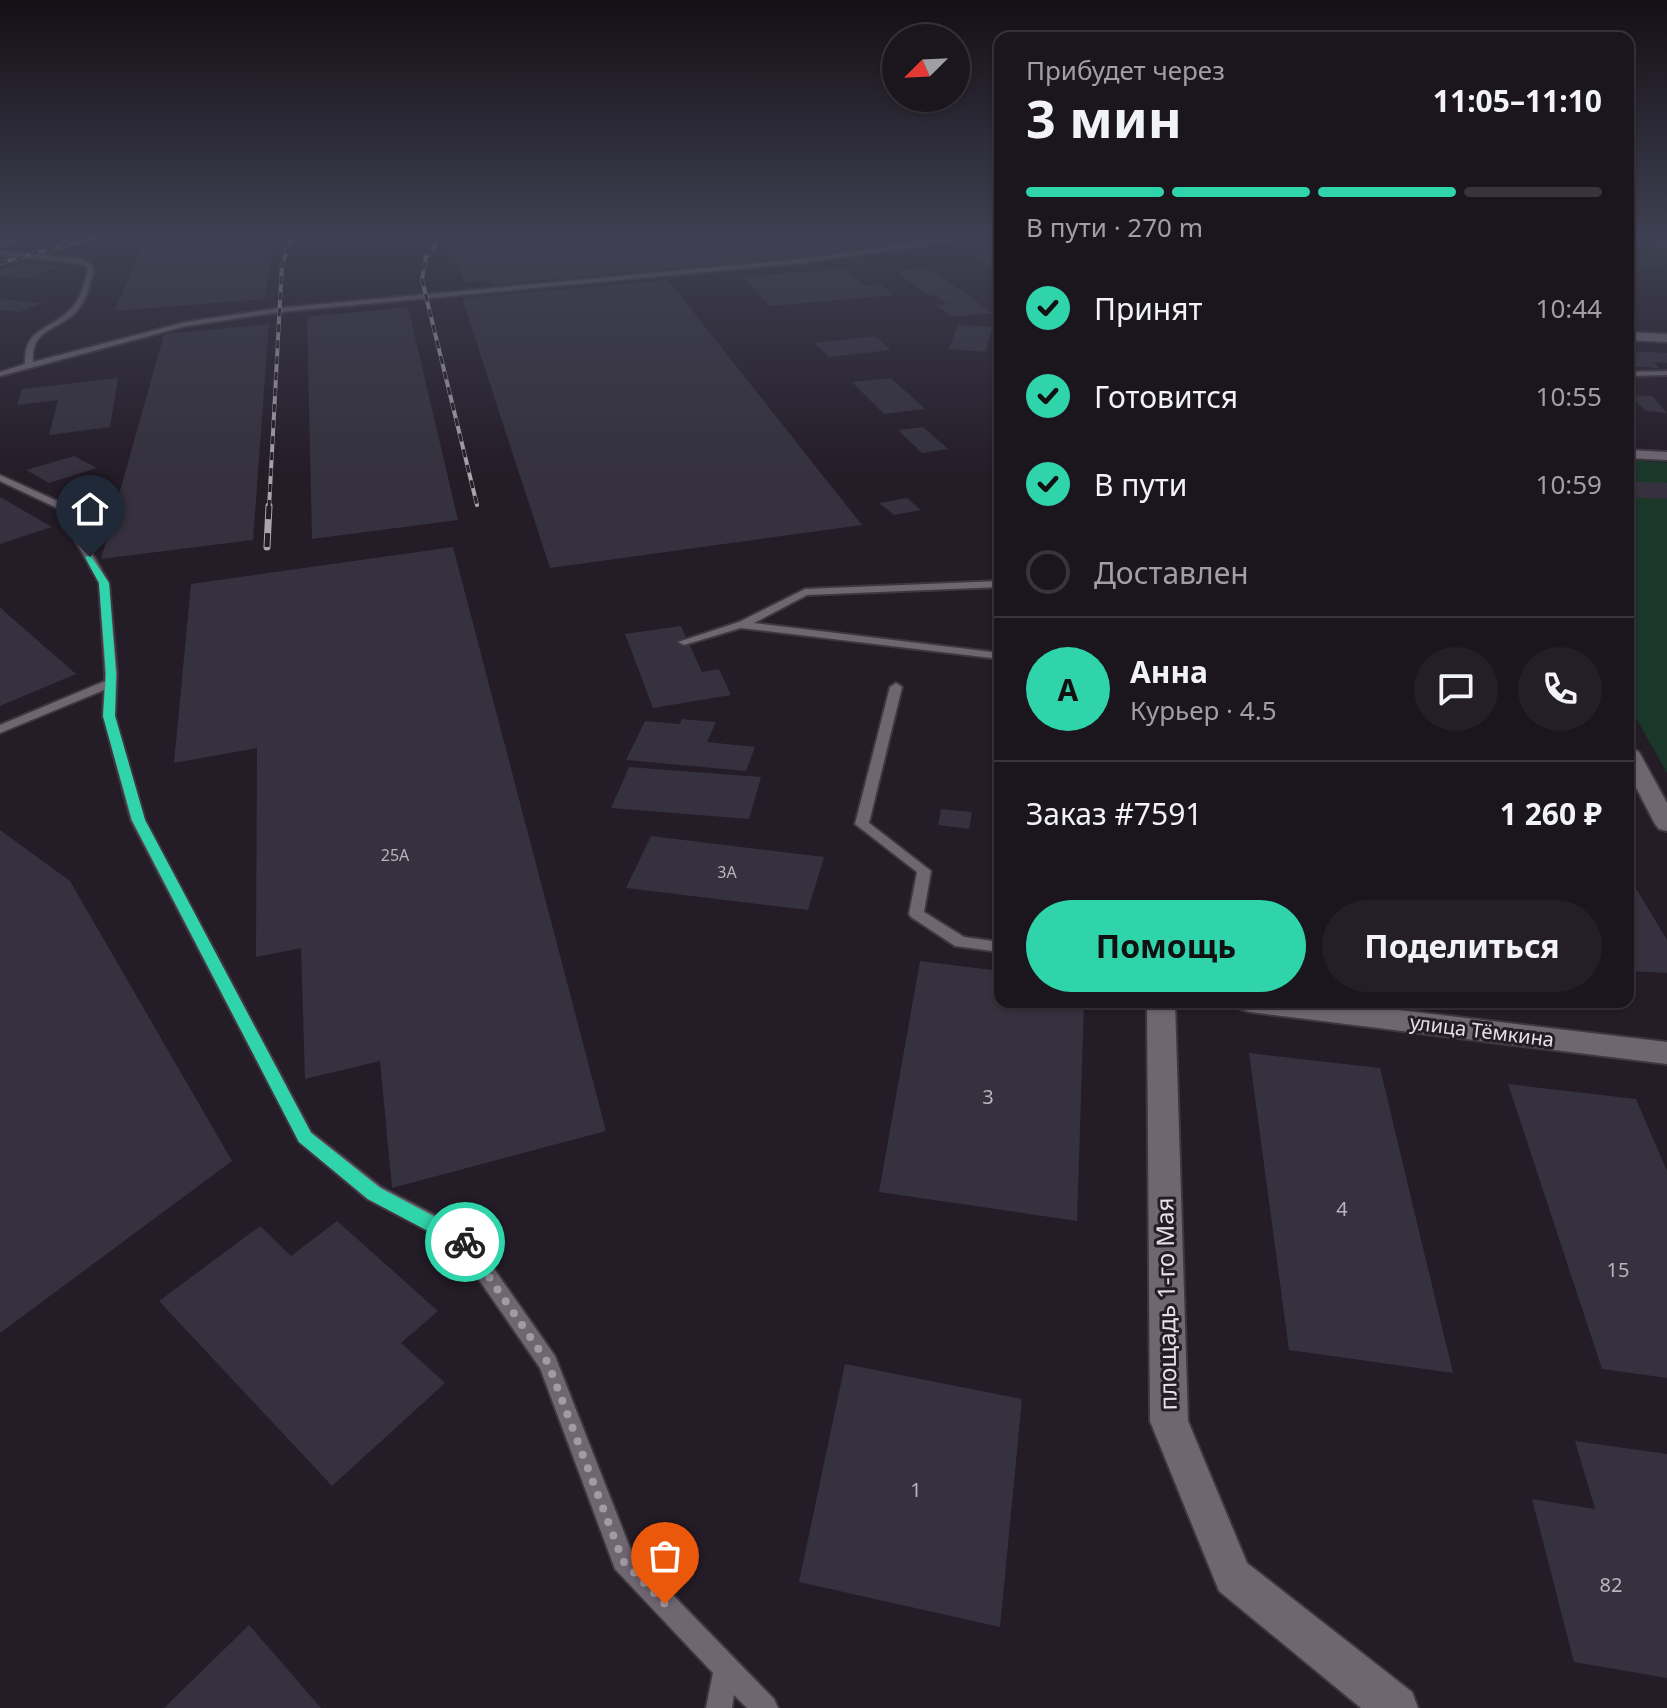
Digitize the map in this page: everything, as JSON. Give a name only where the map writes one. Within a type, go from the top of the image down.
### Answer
[{"type":"street","points":[[1634,336],[1667,338]]},
{"type":"street","points":[[1634,454],[1667,456]]},
{"type":"street","points":[[1634,763],[1667,824]]},
{"type":"street","name":"площадь 1-го Мая","points":[[1161,1008],[1169,1421],[1233,1577],[1396,1708]]},
{"type":"street","name":"улица Тёмкина","points":[[1299,1008],[1667,1053]]},
{"type":"lane","points":[[29,365],[28,347],[32,339],[67,316]]},
{"type":"lane","points":[[0,374],[186,324],[242,316]]},
{"type":"lane","points":[[1634,374],[1667,373]]},
{"type":"lane","points":[[0,478],[61,506],[104,583],[111,683],[109,716],[138,820],[305,1137],[374,1193],[462,1239],[548,1363],[623,1561],[765,1708]]},
{"type":"lane","points":[[684,642],[741,625],[805,592],[994,584]]},
{"type":"lane","points":[[741,625],[994,655]]},
{"type":"lane","points":[[0,729],[111,683]]},
{"type":"lane","points":[[896,687],[862,824],[924,871],[916,914],[960,942],[994,946]]},
{"type":"lane","points":[[719,1708],[727,1668]]},
{"type":"green space","points":[[1634,460],[1667,463],[1667,773],[1634,715]]},
{"type":"building","points":[[410,316],[458,520],[312,539],[307,317]]},
{"type":"building","points":[[468,316],[696,316],[862,525],[550,568]]},
{"type":"building","points":[[269,324],[253,540],[101,559],[164,334]]},
{"type":"building","points":[[958,325],[993,327],[985,352],[949,349]]},
{"type":"building","points":[[875,336],[891,350],[829,357],[814,343]]},
{"type":"building","points":[[1634,351],[1667,353],[1667,363],[1654,362],[1659,368],[1634,366]]},
{"type":"building","points":[[118,378],[110,427],[49,435],[58,400],[17,405],[22,389]]},
{"type":"building","points":[[891,378],[925,409],[884,414],[852,382]]},
{"type":"building","points":[[1634,395],[1652,396],[1667,413],[1646,411]]},
{"type":"building","points":[[923,427],[948,449],[922,453],[898,430]]},
{"type":"building","points":[[74,456],[97,468],[49,483],[26,470]]},
{"type":"building","points":[[1634,481],[1667,483],[1667,499],[1634,497]]},
{"type":"building","points":[[2,498],[52,527],[0,544]]},
{"type":"building","points":[[907,498],[921,510],[894,515],[879,503]]},
{"type":"building","points":[[453,547],[606,1131],[392,1188],[380,1061],[305,1079],[301,948],[256,957],[257,748],[174,763],[191,584]]},
{"type":"building","points":[[0,607],[5,612],[76,674],[0,706]]},
{"type":"building","points":[[681,626],[702,672],[719,669],[731,695],[653,708],[625,634]]},
{"type":"building","points":[[682,719],[716,722],[707,742],[755,747],[746,771],[626,760],[645,721],[680,724]]},
{"type":"building","points":[[629,767],[761,777],[749,819],[611,808]]},
{"type":"building","points":[[941,809],[972,812],[969,829],[938,825]]},
{"type":"building","points":[[0,830],[70,881],[232,1161],[0,1333]]},
{"type":"building","points":[[651,836],[824,857],[808,910],[626,888]]},
{"type":"building","points":[[1634,885],[1667,940],[1667,973],[1634,971]]},
{"type":"building","points":[[920,961],[994,970],[994,1008],[1084,1008],[1077,1221],[879,1192]]},
{"type":"building","points":[[1249,1053],[1380,1068],[1453,1373],[1289,1350]]},
{"type":"building","points":[[1508,1084],[1636,1099],[1667,1171],[1667,1378],[1602,1369]]},
{"type":"building","points":[[337,1221],[438,1311],[401,1343],[445,1383],[332,1486],[159,1301],[260,1226],[291,1256]]},
{"type":"building","points":[[845,1364],[1022,1399],[1000,1627],[799,1582]]},
{"type":"building","points":[[1575,1441],[1667,1454],[1667,1678],[1574,1662],[1532,1499],[1595,1509]]},
{"type":"building","points":[[249,1625],[321,1708],[164,1708]]},
{"type":"railway","points":[[269,508],[279,316]]},
{"type":"railway","points":[[431,316],[477,505]]},
{"type":"railway","points":[[267,547],[269,506]]},
{"type":"way so far","points":[[465,1242],[548,1363],[623,1561],[665,1604]]},
{"type":"route","points":[[90,557],[104,583],[111,674],[109,716],[138,820],[305,1137],[374,1193],[465,1242]]}]
